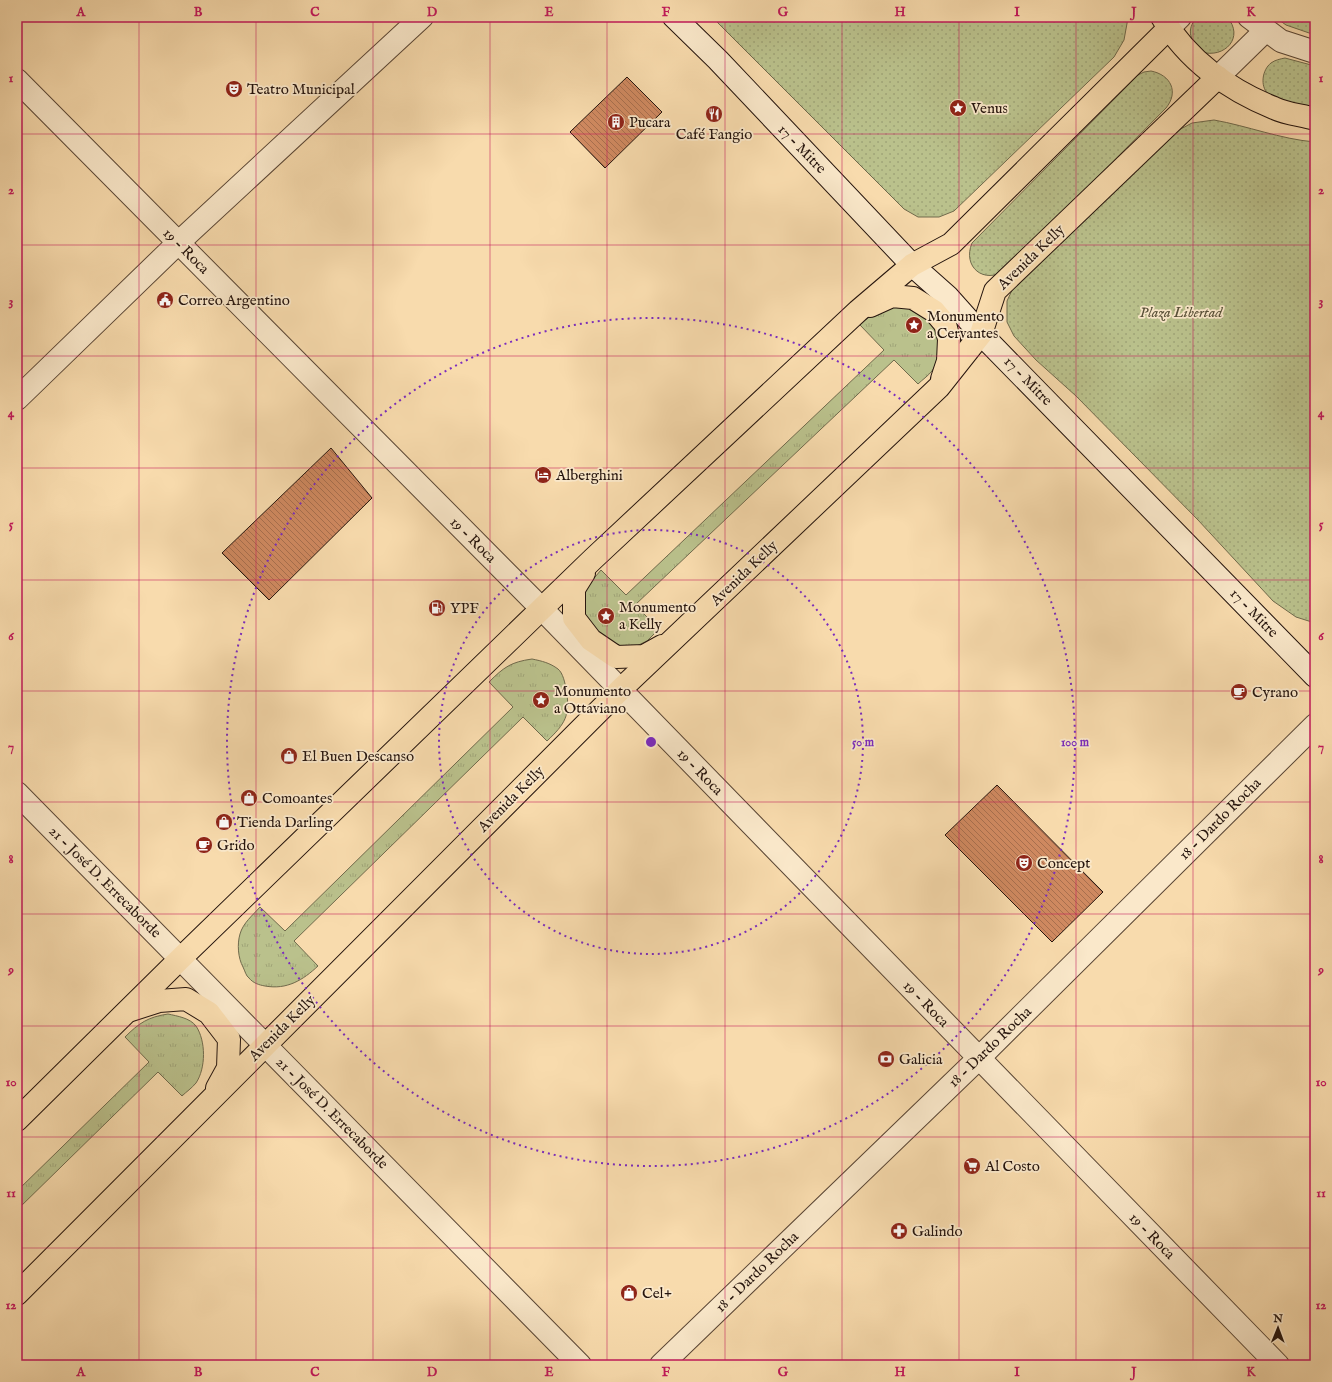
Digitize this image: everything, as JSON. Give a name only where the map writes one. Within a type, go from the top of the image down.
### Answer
[{"type":"main road","points":[[17,1120],[180,959],[594,559],[858,311],[912,264],[951,244],[1170,21],[1197,61],[1233,89],[1275,109],[1315,119]]},
{"type":"main road","name":"Avenida Kelly","points":[[17,1294],[620,690],[939,388],[981,334],[995,291],[1218,77]]},
{"type":"main road","points":[[858,311],[892,296],[912,298],[934,311],[945,324],[949,339],[948,361],[939,388]]},
{"type":"main road","points":[[594,559],[574,589],[574,618],[591,640],[616,657],[644,656],[672,641]]},
{"type":"main road","points":[[126,1012],[159,1001],[186,999],[209,1014],[229,1039],[228,1068],[212,1098]]},
{"type":"street","points":[[17,399],[178,243],[422,17]]},
{"type":"street","name":"17 - Mitre","points":[[674,17],[718,60],[912,264],[948,297],[981,334],[1315,676]]},
{"type":"street","points":[[1249,17],[1281,41],[1315,52]]},
{"type":"street","name":"Avenida Kelly","points":[[1218,77],[1266,30]]},
{"type":"street","name":"19 - Roca","points":[[17,80],[542,610],[1278,1365]]},
{"type":"street","name":"18 - Dardo Rocha","points":[[661,1365],[979,1058],[1315,724]]},
{"type":"street","name":"21 - José D. Errecaborde","points":[[17,793],[580,1365]]},
{"type":"green space","points":[[712,17],[1128,18],[1124,40],[1114,57],[954,211],[939,217],[918,217],[904,209]]},
{"type":"green space","points":[[1197,17],[1227,17],[1234,32],[1230,45],[1218,52],[1201,52],[1194,43],[1190,31],[1193,22]]},
{"type":"green space","points":[[1275,17],[1315,17],[1315,35],[1286,25]]},
{"type":"green space","points":[[1285,58],[1315,66],[1315,108],[1283,101],[1272,97],[1265,91],[1263,78],[1268,66],[1273,62]]},
{"type":"green space","points":[[1151,71],[1164,76],[1171,85],[1172,96],[1166,108],[1006,270],[998,274],[990,275],[977,271],[970,259],[972,243],[1138,75]]},
{"type":"green space","name":"Plaza Libertad","points":[[1214,120],[1289,138],[1315,142],[1315,623],[1296,617],[1273,601],[1198,520],[1076,396],[1036,360],[1014,336],[1007,322],[1007,301],[1014,286],[1175,132],[1192,123]]},
{"type":"green space","points":[[904,302],[931,314],[939,343],[938,357],[932,371],[918,384],[894,360],[635,605],[659,629],[647,641],[630,649],[590,642],[581,596],[601,570],[626,595],[884,350],[860,325],[873,313]]},
{"type":"green space","points":[[532,659],[546,662],[555,667],[560,671],[564,678],[568,706],[565,718],[558,729],[547,741],[523,717],[294,941],[318,966],[306,976],[294,983],[280,987],[263,986],[256,984],[251,980],[246,975],[241,963],[238,946],[241,930],[248,919],[260,907],[285,931],[513,707],[489,682],[499,672],[508,666]]},
{"type":"green space","points":[[168,1014],[183,1018],[193,1023],[202,1039],[204,1054],[202,1070],[193,1087],[182,1096],[158,1072],[17,1210],[17,1191],[149,1062],[125,1037],[144,1021]]},
{"type":"building","name":"Pucara","points":[[627,77],[662,112],[605,168],[570,132]]},
{"type":"building","points":[[331,448],[372,498],[269,600],[222,553]]},
{"type":"building","name":"Concept","points":[[997,785],[1103,892],[1052,942],[945,835]]},
{"type":"place","name":"Teatro Municipal","points":[[234,89]]},
{"type":"place","name":"Venus","points":[[958,108]]},
{"type":"place","name":"Café Fangio","points":[[714,114]]},
{"type":"place","name":"Pucara","points":[[616,122]]},
{"type":"place","name":"Correo Argentino","points":[[165,300]]},
{"type":"place","name":"Monumento a Cervantes","points":[[914,325]]},
{"type":"place","name":"Alberghini","points":[[543,475]]},
{"type":"place","name":"YPF","points":[[437,608]]},
{"type":"place","name":"Monumento a Kelly","points":[[606,616]]},
{"type":"place","name":"Cyrano","points":[[1239,692]]},
{"type":"place","name":"Monumento a Ottaviano","points":[[541,700]]},
{"type":"place","name":"El Buen Descanso","points":[[289,756]]},
{"type":"place","name":"Comoantes","points":[[249,798]]},
{"type":"place","name":"Tienda Darling","points":[[224,822]]},
{"type":"place","name":"Grido","points":[[204,845]]},
{"type":"place","name":"Concept","points":[[1024,863]]},
{"type":"place","name":"Galicia","points":[[886,1059]]},
{"type":"place","name":"Al Costo","points":[[972,1166]]},
{"type":"place","name":"Galindo","points":[[899,1231]]},
{"type":"place","name":"Cel+","points":[[629,1293]]}]
